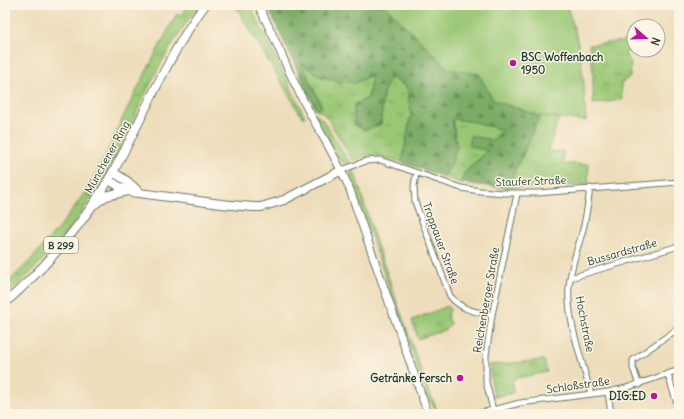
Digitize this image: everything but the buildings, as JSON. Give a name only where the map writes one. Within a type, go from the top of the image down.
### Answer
[{"type":"main road","name":"Münchener Ring","points":[[5,303],[45,264],[88,212],[109,180],[178,46],[205,5]]},
{"type":"main road","points":[[88,212],[106,196],[129,191],[221,204],[261,207],[290,198],[342,170]]},
{"type":"main road","points":[[113,172],[127,181],[139,192]]},
{"type":"main road","points":[[109,180],[129,191]]},
{"type":"street","points":[[258,5],[272,31],[305,105],[342,170],[428,414]]},
{"type":"street","name":"Staufer Straße","points":[[342,170],[366,161],[376,160],[466,189],[517,194],[679,182]]},
{"type":"street","name":"Troppauer Straße","points":[[416,173],[414,187],[415,202],[450,296],[462,307],[474,312],[492,315]]},
{"type":"street","name":"Hochstraße","points":[[590,188],[584,223],[572,266],[568,288],[570,313],[591,394]]},
{"type":"street","name":"Reichenberger Straße","points":[[493,410],[486,382],[485,367],[488,339],[517,194]]},
{"type":"street","name":"Bussardstraße","points":[[570,278],[679,246]]},
{"type":"street","points":[[639,385],[633,368],[633,360],[679,328]]},
{"type":"street","name":"Schloßstraße","points":[[477,414],[520,403],[608,392],[639,385],[679,370]]},
{"type":"street","points":[[668,375],[679,410]]},
{"type":"street","points":[[608,392],[611,414]]},
{"type":"green space","points":[[189,5],[199,5],[177,36],[163,61],[99,186],[68,231],[44,259],[5,297],[5,285],[45,244],[91,183],[142,79],[176,15],[181,15]]},
{"type":"green space","points":[[235,5],[250,5],[305,117],[302,117]]},
{"type":"green space","points":[[267,5],[385,5],[449,69],[479,74],[493,100],[540,116],[507,188],[461,183],[465,172],[488,151],[469,146],[470,136],[494,140],[502,130],[475,122],[452,119],[457,146],[451,165],[444,177],[402,162],[411,114],[407,87],[390,77],[383,93],[381,124],[365,130],[354,125],[354,104],[368,98],[372,75],[355,83],[339,82],[321,77],[301,62],[322,107],[316,110]]},
{"type":"green space","name":"BSC Woffenbach 1950","points":[[385,5],[566,5],[576,33],[579,48],[583,77],[586,121],[540,116],[493,100],[479,74],[449,69]]},
{"type":"green space","points":[[626,41],[625,55],[631,63],[630,77],[621,83],[622,100],[593,104],[593,70],[589,45]]},
{"type":"green space","points":[[300,62],[321,77],[355,83],[372,75],[368,98],[381,124],[383,93],[390,77],[407,87],[411,114],[402,162],[373,155],[364,156],[353,161],[328,119],[323,113],[316,110],[322,107]]},
{"type":"green space","points":[[313,112],[323,120],[350,163],[345,163],[340,160]]},
{"type":"green space","points":[[540,116],[559,118],[548,151],[563,152],[563,164],[589,164],[588,185],[507,188]]},
{"type":"green space","points":[[452,118],[475,122],[502,130],[488,150],[465,172],[461,183],[444,177],[451,165],[457,146]]},
{"type":"green space","points":[[354,170],[374,236],[426,384],[438,412],[432,404],[424,387],[350,176],[351,171]]},
{"type":"green space","points":[[448,306],[450,310],[448,319],[451,324],[445,330],[418,339],[412,320]]},
{"type":"green space","points":[[544,360],[547,372],[513,379],[513,393],[494,397],[489,365]]},
{"type":"place","name":"BSC Woffenbach 1950","points":[[513,63]]},
{"type":"place","name":"Getränke Fersch","points":[[460,378]]},
{"type":"place","name":"DIG:ED","points":[[654,396]]}]
